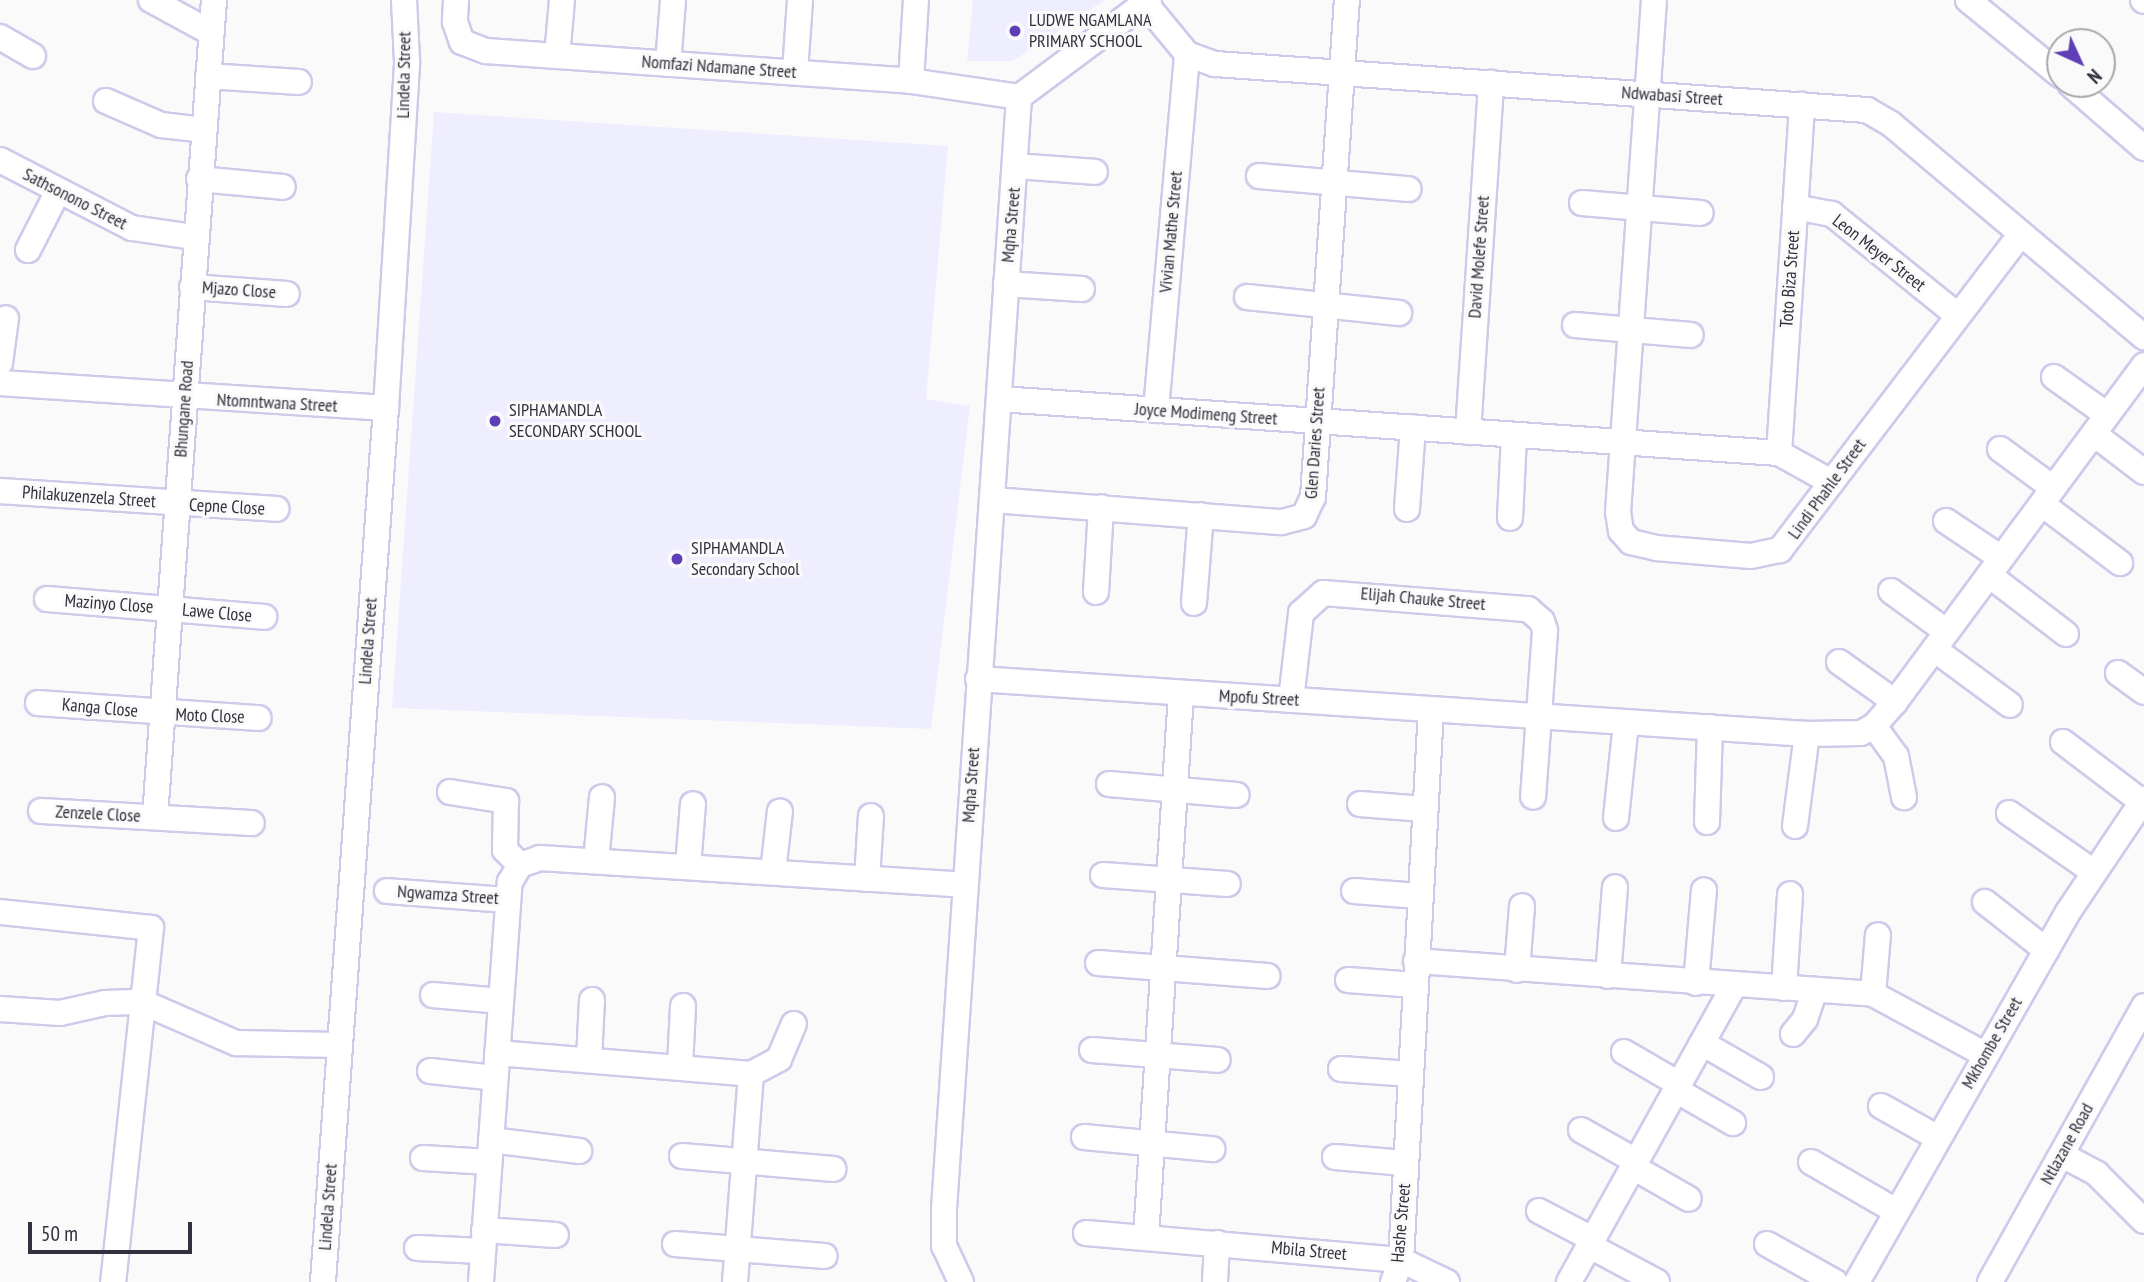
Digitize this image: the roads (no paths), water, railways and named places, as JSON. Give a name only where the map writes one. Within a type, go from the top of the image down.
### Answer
[{"type":"street","points":[[151,0],[210,32]]},
{"type":"street","name":"Bhungane Road","points":[[155,817],[194,237],[214,0]]},
{"type":"street","name":"Lindela Street","points":[[323,1282],[386,408],[407,61],[404,0]]},
{"type":"street","name":"Nomfazi Ndamane Street","points":[[456,0],[457,33],[467,46],[557,56],[911,81],[1019,97]]},
{"type":"street","points":[[557,56],[562,0]]},
{"type":"street","points":[[668,64],[673,0]]},
{"type":"street","points":[[795,72],[800,0]]},
{"type":"street","points":[[911,81],[916,0]]},
{"type":"street","name":"Glen Daries Street","points":[[993,500],[1282,522],[1304,516],[1313,497],[1334,183],[1345,71],[1347,0]]},
{"type":"street","name":"Lindi Phahle Street","points":[[1654,0],[1618,521],[1626,537],[1638,546],[1773,554],[1788,543],[1956,314],[2021,234]]},
{"type":"street","points":[[1968,0],[2046,64]]},
{"type":"street","points":[[1019,97],[1147,2],[1187,54]]},
{"type":"street","points":[[0,37],[33,56]]},
{"type":"street","name":"Ndwabasi Street","points":[[1187,54],[1215,64],[1841,106],[1877,114],[2144,337]]},
{"type":"street","name":"Vivian Mathe Street","points":[[1156,410],[1187,54]]},
{"type":"street","points":[[208,76],[299,82]]},
{"type":"street","name":"David Molefe Street","points":[[1468,432],[1490,83]]},
{"type":"street","name":"Mqha Street","points":[[961,1282],[949,1261],[943,1231],[964,885],[993,500],[1019,97]]},
{"type":"street","points":[[2086,98],[2144,148]]},
{"type":"street","points":[[106,101],[162,125],[204,130]]},
{"type":"street","name":"Toto Biza Street","points":[[1779,453],[1802,105]]},
{"type":"street","name":"Sathsonono Street","points":[[0,160],[57,193],[132,228],[194,237]]},
{"type":"street","name":"Mqha Street","points":[[1016,166],[1095,172]]},
{"type":"street","points":[[1259,176],[1408,189]]},
{"type":"street","points":[[199,179],[283,187]]},
{"type":"street","points":[[28,250],[57,193]]},
{"type":"street","points":[[1582,203],[1701,213]]},
{"type":"street","name":"Leon Meyer Street","points":[[1795,207],[1832,214],[1956,314]]},
{"type":"street","name":"Mqha Street","points":[[1006,284],[1082,289]]},
{"type":"street","name":"Mjazo Close","points":[[192,287],[286,294]]},
{"type":"street","points":[[1247,297],[1399,313]]},
{"type":"street","points":[[0,363],[6,318]]},
{"type":"street","points":[[1575,325],[1691,335]]},
{"type":"street","points":[[1904,797],[1896,756],[1874,726],[1895,702],[2144,365]]},
{"type":"street","points":[[2054,377],[2144,472]]},
{"type":"street","name":"Ntomntwana Street","points":[[0,383],[185,398],[386,408]]},
{"type":"street","name":"Joyce Modimeng Street","points":[[1000,399],[1779,453],[1831,482]]},
{"type":"street","points":[[1407,509],[1413,427]]},
{"type":"street","points":[[1510,518],[1514,435]]},
{"type":"street","points":[[2000,449],[2120,563]]},
{"type":"street","name":"Philakuzenzela Street","points":[[0,491],[178,504]]},
{"type":"street","name":"Cepne Close","points":[[178,504],[276,509]]},
{"type":"street","points":[[1096,592],[1101,507]]},
{"type":"street","points":[[1194,603],[1201,515]]},
{"type":"street","points":[[1946,521],[2066,634]]},
{"type":"street","points":[[1891,591],[2011,705]]},
{"type":"street","name":"Elijah Chauke Street","points":[[1291,700],[1301,613],[1312,598],[1332,592],[1528,609],[1542,621],[1545,631],[1539,716]]},
{"type":"street","name":"Mazinyo Close","points":[[47,599],[170,609]]},
{"type":"street","name":"Lawe Close","points":[[170,609],[264,617]]},
{"type":"street","points":[[1839,662],[1895,702]]},
{"type":"street","points":[[2118,673],[2144,692]]},
{"type":"street","name":"Mpofu Street","points":[[978,679],[1807,734],[1848,736],[1874,726]]},
{"type":"street","points":[[1146,1237],[1181,694]]},
{"type":"street","name":"Kanga Close","points":[[38,703],[162,714]]},
{"type":"street","name":"Hashe Street","points":[[1397,1271],[1412,1074],[1415,973],[1431,709]]},
{"type":"street","name":"Moto Close","points":[[162,714],[258,718]]},
{"type":"street","points":[[1533,797],[1539,716]]},
{"type":"street","points":[[1616,818],[1626,723]]},
{"type":"street","points":[[1707,822],[1710,727]]},
{"type":"street","points":[[1795,826],[1807,734]]},
{"type":"street","name":"Mkhombe Street","points":[[1857,1282],[1984,1054],[2094,872],[2143,800],[2063,742]]},
{"type":"street","points":[[1109,784],[1237,794]]},
{"type":"street","points":[[450,792],[506,801],[505,850],[520,864],[540,858],[964,885]]},
{"type":"street","points":[[596,861],[602,797]]},
{"type":"street","points":[[688,866],[693,804]]},
{"type":"street","points":[[1360,804],[1424,809]]},
{"type":"street","name":"Zenzele Close","points":[[41,811],[252,823]]},
{"type":"street","points":[[773,872],[780,811]]},
{"type":"street","points":[[2009,813],[2094,872]]},
{"type":"street","points":[[867,878],[871,816]]},
{"type":"street","name":"Ngwamza Street","points":[[481,1282],[508,900],[510,882],[520,864]]},
{"type":"street","points":[[1103,875],[1228,884]]},
{"type":"street","points":[[1608,976],[1615,887]]},
{"type":"street","name":"Ngwamza Street","points":[[387,891],[508,900]]},
{"type":"street","points":[[1354,891],[1419,897]]},
{"type":"street","points":[[1696,983],[1704,891]]},
{"type":"street","points":[[1784,988],[1790,894]]},
{"type":"street","points":[[1985,902],[2046,950]]},
{"type":"street","points":[[1517,970],[1522,906]]},
{"type":"street","points":[[0,912],[152,928],[113,1282]]},
{"type":"street","points":[[1873,994],[1878,935]]},
{"type":"street","points":[[1098,962],[1268,976]]},
{"type":"street","points":[[1348,980],[1415,973],[1517,970],[1873,994],[1984,1054]]},
{"type":"street","points":[[1570,1282],[1734,986]]},
{"type":"street","points":[[1793,1034],[1805,1019],[1815,990]]},
{"type":"street","points":[[433,995],[501,1001]]},
{"type":"street","points":[[589,1059],[592,1000]]},
{"type":"street","points":[[0,1009],[60,1013],[105,1003],[142,1002],[236,1043],[339,1045]]},
{"type":"street","points":[[680,1066],[683,1006]]},
{"type":"street","name":"Ntlazane Road","points":[[1990,1282],[2144,1006]]},
{"type":"street","points":[[497,1053],[680,1066],[751,1074],[779,1059],[794,1024]]},
{"type":"street","points":[[1702,1043],[1761,1077]]},
{"type":"street","points":[[1092,1050],[1218,1060]]},
{"type":"street","points":[[1624,1052],[1733,1123]]},
{"type":"street","points":[[1341,1069],[1412,1074]]},
{"type":"street","points":[[430,1071],[495,1078]]},
{"type":"street","points":[[735,1282],[751,1074]]},
{"type":"street","points":[[1881,1106],[1938,1138]]},
{"type":"street","points":[[1581,1130],[1689,1199]]},
{"type":"street","points":[[1084,1137],[1212,1149]]},
{"type":"street","points":[[422,1158],[490,1151],[579,1151]]},
{"type":"street","points":[[2062,1155],[2096,1174],[2144,1221]]},
{"type":"street","points":[[682,1156],[833,1168]]},
{"type":"street","name":"Hashe Street","points":[[1335,1157],[1405,1163]]},
{"type":"street","points":[[1811,1162],[1896,1211]]},
{"type":"street","points":[[1539,1211],[1657,1282]]},
{"type":"street","name":"Mbila Street","points":[[1086,1233],[1217,1243],[1397,1271]]},
{"type":"street","points":[[417,1248],[556,1235]]},
{"type":"street","points":[[1215,1282],[1217,1243]]},
{"type":"street","points":[[675,1244],[825,1256]]},
{"type":"street","points":[[1767,1244],[1835,1282]]},
{"type":"street","points":[[1397,1271],[1447,1282]]},
{"type":"place","name":"LUDWE NGAMLANA PRIMARY SCHOOL","points":[[1015,31]]},
{"type":"place","name":"SIPHAMANDLA SECONDARY SCHOOL","points":[[495,421]]},
{"type":"place","name":"SIPHAMANDLA Secondary School","points":[[677,559]]}]
